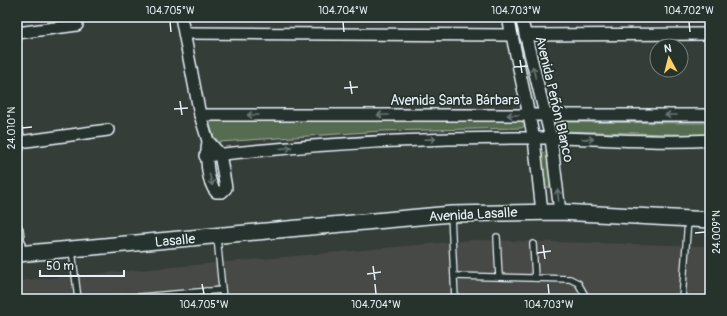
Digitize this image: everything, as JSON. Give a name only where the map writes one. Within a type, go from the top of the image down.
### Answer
[{"type":"street","points":[[181,17],[200,115],[208,141],[220,154],[226,188],[224,191],[219,193],[213,188],[205,156],[208,141]]},
{"type":"street","name":"Avenida Peñón Blanco","points":[[508,17],[530,115],[542,212]]},
{"type":"street","name":"Avenida Peñón Blanco","points":[[521,17],[550,138],[560,212]]},
{"type":"street","points":[[17,33],[77,25]]},
{"type":"street","points":[[185,33],[511,35]]},
{"type":"street","points":[[525,35],[710,34]]},
{"type":"street","name":"Avenida Santa Bárbara","points":[[200,115],[710,115]]},
{"type":"street","points":[[17,131],[18,146],[108,130]]},
{"type":"street","points":[[205,156],[368,141],[534,138],[710,140]]},
{"type":"street","name":"Avenida Lasalle","points":[[238,235],[451,214],[560,212],[710,220]]},
{"type":"street","points":[[17,230],[18,254]]},
{"type":"street","name":"Lasalle","points":[[18,254],[238,235]]},
{"type":"lane","points":[[451,214],[455,299]]},
{"type":"lane","points":[[682,299],[688,220]]},
{"type":"lane","points":[[217,237],[223,299]]},
{"type":"lane","points":[[497,237],[499,277]]},
{"type":"lane","points":[[533,244],[534,278]]},
{"type":"lane","points":[[72,249],[78,299]]},
{"type":"lane","points":[[454,276],[570,279],[578,283],[587,299]]},
{"type":"lane","points":[[116,299],[222,290]]},
{"type":"lane","points":[[206,291],[207,299]]},
{"type":"shaded area","points":[[473,240],[709,246],[706,299],[17,299],[17,281]]},
{"type":"green space","points":[[214,118],[521,121],[526,124],[522,128],[383,131],[219,142],[207,129]]},
{"type":"green space","points":[[555,122],[710,123],[710,133],[708,135],[558,131],[553,128]]},
{"type":"green space","points":[[549,151],[552,171],[550,187],[544,188],[541,169],[543,153]]}]
